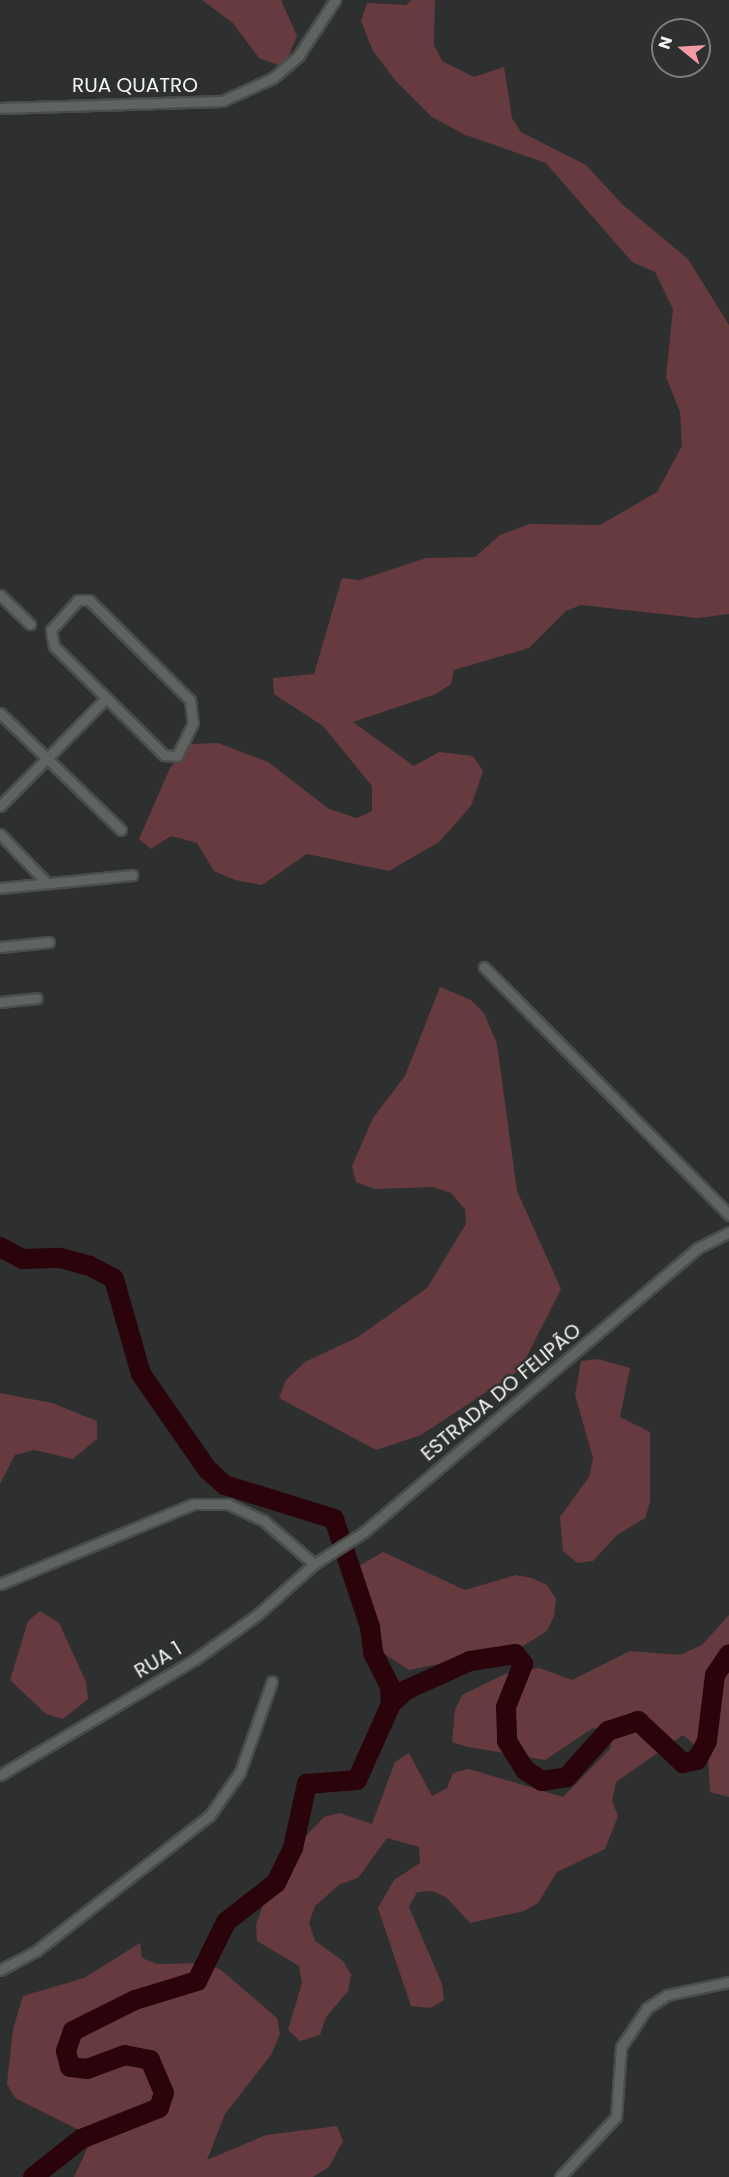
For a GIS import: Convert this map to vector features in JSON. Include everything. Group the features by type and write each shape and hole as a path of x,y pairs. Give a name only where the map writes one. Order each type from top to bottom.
{"street":[{"name":"RUA QUATRO","path":"0,108 222,101 273,78 299,54 335,0"},
{"path":"0,595 30,624"},
{"path":"83,598 190,700 193,723 177,756 164,755 106,698 50,636 54,625 83,598"},
{"path":"0,806 106,698"},
{"path":"0,713 46,760 121,830"},
{"path":"0,834 47,883"},
{"path":"0,888 132,875"},
{"path":"0,947 49,942"},
{"path":"484,966 729,1215"},
{"path":"0,1002 37,998"},
{"name":"ESTRADA DO FELIPÃO","path":"323,1557 364,1532 698,1248 729,1232"},
{"path":"0,1584 193,1504 228,1504 263,1521 314,1564"},
{"name":"RUA 1","path":"0,1775 194,1660 257,1615 323,1557"},
{"path":"0,1970 36,1951 210,1815 240,1772 272,1681"},
{"path":"560,2177 616,2118 621,2047 646,2008 667,1995 729,1982"}],"shaded area":[{"path":"202,0 281,0 297,36 284,67 259,58 233,23"},
{"path":"412,0 435,0 434,45 442,61 474,77 504,67 512,118 521,132 586,165 622,204 688,259 729,325 729,614 698,618 581,605 566,611 529,648 454,670 451,684 436,694 353,722 414,766 439,752 473,756 483,771 471,806 439,842 389,871 307,854 262,885 235,880 214,871 197,843 171,836 151,849 139,839 170,768 191,744 218,743 268,762 329,809 357,818 372,811 372,786 323,726 274,694 273,678 314,674 342,578 359,580 426,558 475,557 500,535 530,524 600,525 657,492 682,446 680,412 666,377 673,309 655,272 632,262 546,163 463,134 432,117 396,81 373,51 361,21 367,3 406,5"},
{"path":"440,987 471,1000 484,1013 497,1044 517,1191 561,1289 520,1370 421,1435 376,1450 279,1398 286,1380 305,1362 358,1337 427,1288 466,1224 465,1209 451,1193 433,1187 375,1189 356,1182 352,1166 373,1118 405,1076"},
{"path":"598,1359 630,1368 620,1417 650,1432 650,1502 645,1518 617,1535 593,1561 577,1563 563,1551 560,1517 589,1477 593,1458 575,1395 581,1361"},
{"path":"0,1393 52,1403 97,1421 97,1439 73,1459 34,1450 15,1455 0,1484"},
{"path":"383,1552 465,1590 516,1575 532,1578 547,1585 556,1599 554,1616 547,1631 520,1648 409,1670 380,1651 370,1637 366,1585 349,1572"},
{"path":"40,1611 59,1623 86,1682 88,1699 63,1719 46,1714 10,1680 28,1621"},
{"path":"729,1615 729,1797 710,1792 708,1757 683,1735 616,1782 612,1801 618,1816 605,1849 557,1872 538,1903 524,1911 470,1923 447,1898 433,1891 417,1892 409,1907 442,1984 444,2000 430,2008 411,2006 378,1908 394,1880 420,1863 419,1847 387,1838 358,1878 340,1884 315,1906 309,1923 315,1941 343,1961 351,1975 348,1991 326,2017 320,2035 300,2041 288,2030 302,1983 299,1966 257,1941 256,1925 276,1868 324,1817 340,1813 372,1824 395,1762 409,1753 432,1796 447,1788 453,1773 469,1769 563,1797 611,1748 609,1732 593,1728 545,1760 468,1747 452,1742 455,1710 462,1695 507,1673 539,1668 572,1680 630,1651 680,1655 702,1645"},
{"path":"140,1943 142,1958 157,1964 206,1963 221,1970 277,2018 280,2034 271,2055 225,2114 207,2160 266,2135 337,2126 343,2141 329,2167 313,2177 74,2177 88,2147 83,2132 15,2098 7,2084 13,2029 23,1996 84,1978"}],"waterway":[{"path":"0,1247 23,1259 60,1258 90,1266 114,1279 141,1374 207,1469 225,1485 334,1519 370,1627 373,1653 390,1686 391,1704"},
{"path":"33,2177 81,2139 159,2108 164,2093 150,2060 125,2055 87,2069 70,2067 66,2051 73,2031 135,2000 197,1981 226,1922 276,1883 293,1848 307,1784 357,1780 391,1704 406,1690 470,1661 515,1654 523,1664 506,1707 507,1741 525,1770 542,1781 567,1777 608,1731 638,1721 683,1763 697,1760 707,1741 715,1675 729,1654"}]}
